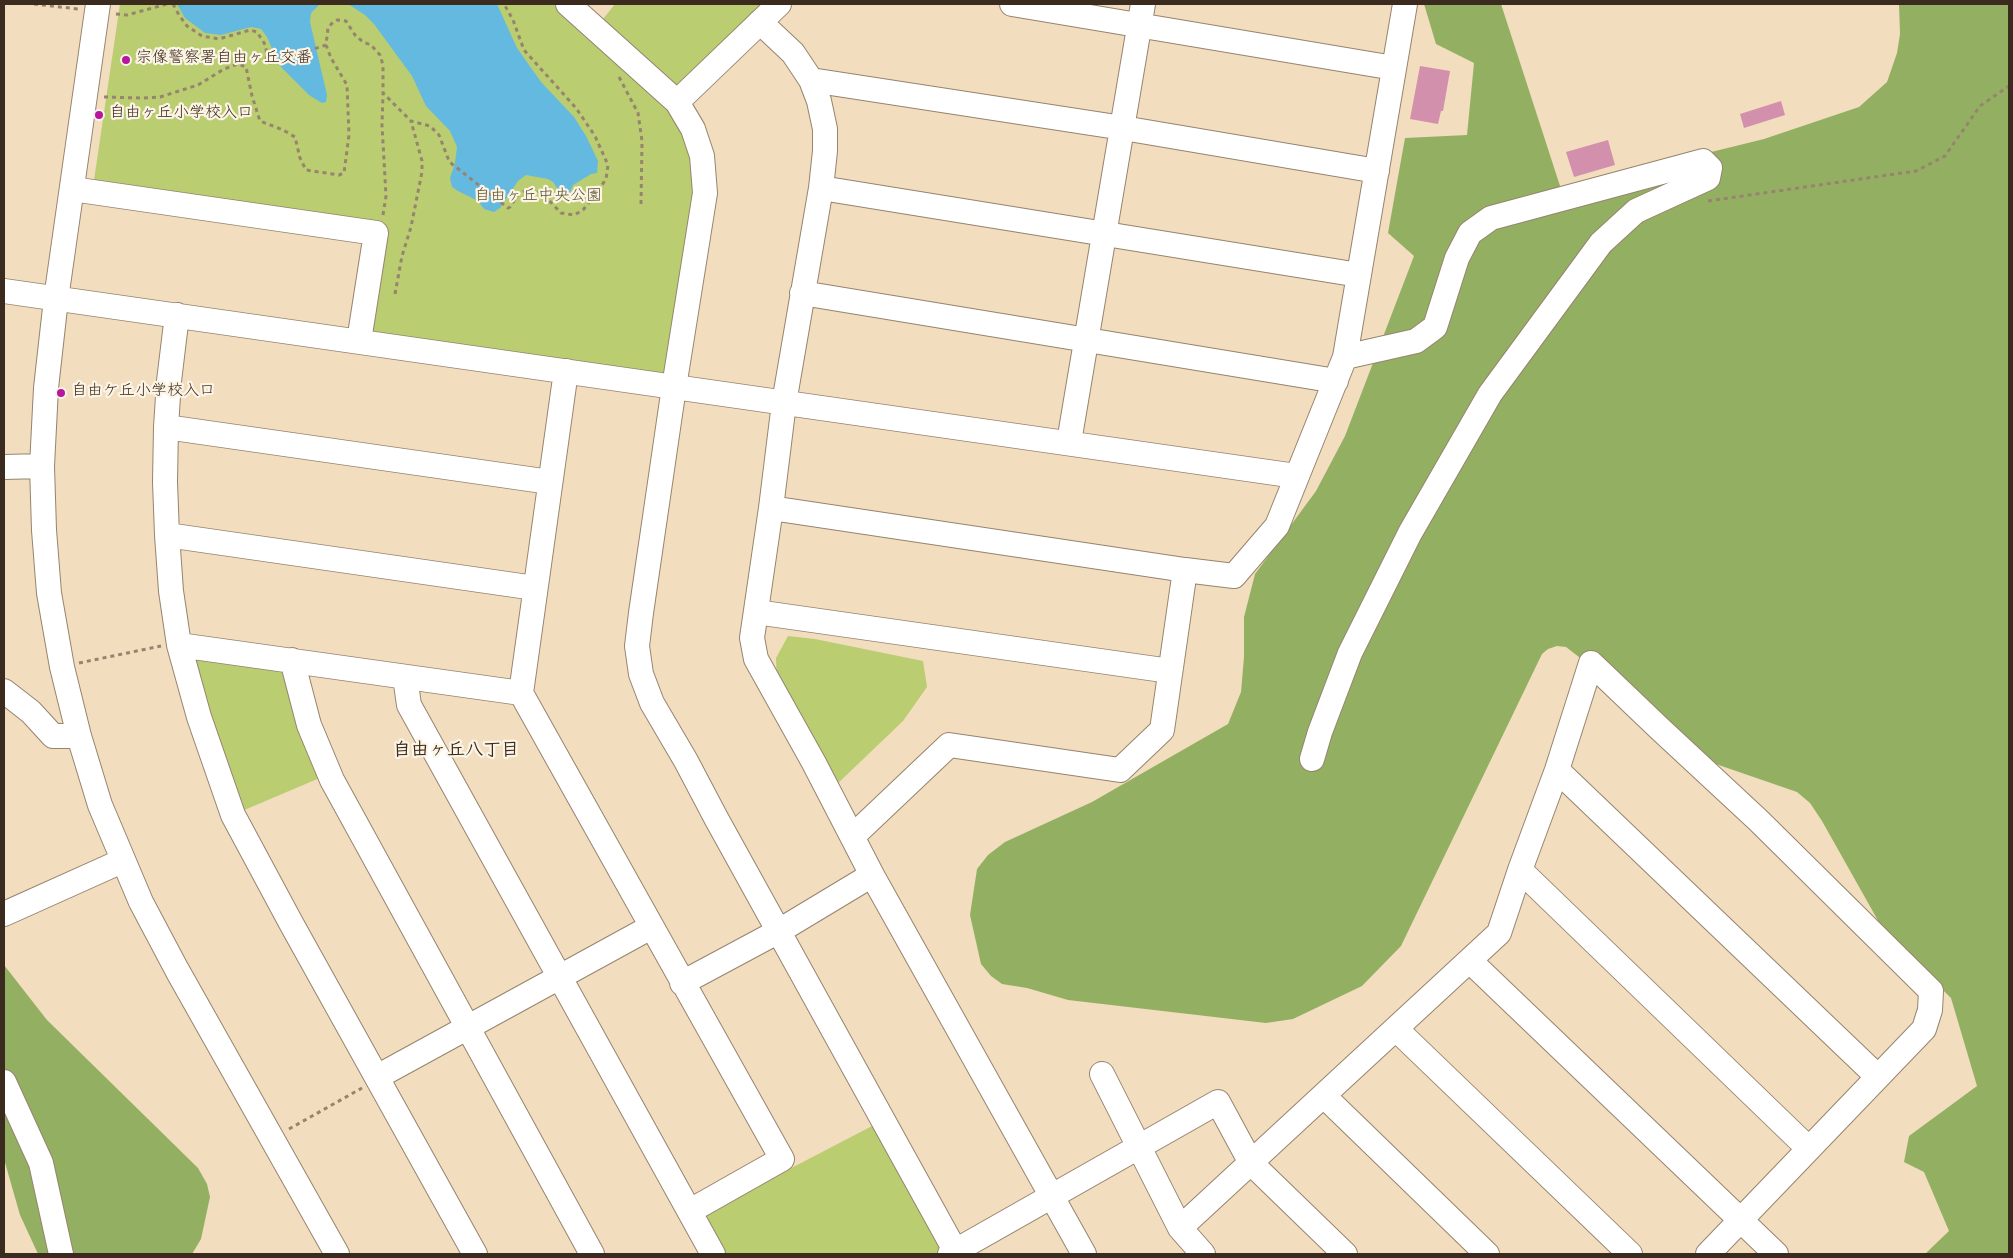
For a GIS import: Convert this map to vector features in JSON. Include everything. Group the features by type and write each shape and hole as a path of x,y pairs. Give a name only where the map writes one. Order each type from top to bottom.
{"street":[{"path":"568,4 677,102 693,129 702,156 705,193 641,613 637,646 640,674 652,703 686,761 954,1253 1218,1102 1251,1163 1345,1254"},
{"path":"677,102 779,4"},
{"path":"1012,4 1141,15 1394,68"},
{"path":"771,508 1234,576 1277,526 1345,357 1405,4"},
{"path":"98,8 56,299 46,388 42,466 44,530 50,593 62,667 79,736 100,805 122,861 141,902 177,970 337,1254"},
{"path":"1069,442 1141,15"},
{"path":"760,22 793,53 811,80 819,101 825,128 825,151 784,403 752,638 756,659 872,874 1084,1254"},
{"path":"811,80 1123,128 1377,171"},
{"path":"1312,759 1320,732 1350,653 1410,533 1490,394 1601,243 1636,211 1708,178 1710,168 1703,161 1492,218 1470,233 1457,258 1435,328 1416,341 1345,357"},
{"path":"820,188 1359,276"},
{"path":"72,189 376,233 360,341"},
{"path":"4,291 1296,476"},
{"path":"802,293 1336,381"},
{"path":"177,315 168,381 164,482 171,591 179,645 199,717 233,815 475,1254"},
{"path":"566,371 521,693 782,1160 690,1211"},
{"path":"166,427 550,482"},
{"path":"4,467 42,466"},
{"path":"167,535 535,588"},
{"path":"853,836 949,745 1120,770 1162,730 1185,570"},
{"path":"756,612 1170,671"},
{"path":"179,645 521,693"},
{"path":"292,660 309,725 332,780 592,1254"},
{"path":"1180,1228 1499,933 1557,770 1591,662 1658,728 1758,820 1931,991 1930,1010 1924,1029 1708,1254"},
{"path":"405,677 409,705 713,1254"},
{"path":"4,691 31,712 53,736 79,736"},
{"path":"1557,770 1878,1077"},
{"path":"4,914 122,861"},
{"path":"1520,870 1809,1149"},
{"path":"682,983 779,931 872,874"},
{"path":"378,1078 559,976 651,928"},
{"path":"1470,961 1776,1254"},
{"path":"1396,1029 1630,1254"},
{"path":"1102,1074 1180,1228 1203,1254"},
{"path":"4,1082 41,1163 61,1254"},
{"path":"1324,1096 1487,1254"}],"path":[{"path":"34,4 98,8 127,15 167,4"},
{"path":"173,4 187,26 202,36 219,40 250,30 257,32 266,46 267,62 276,62 326,45"},
{"path":"411,121 430,126 439,135 449,161 508,208 519,193 532,188 542,193 560,213 574,214 584,210 606,179 608,165 595,136 576,108 524,50 513,20 504,4"},
{"path":"86,93 108,98 160,97 198,85 224,69 238,64 246,67 260,121 295,137 300,158 306,170 339,175 344,173 349,135 348,85 331,58 326,45 328,28 332,22 337,20 346,21 355,34 363,42 371,45 380,55 383,65 382,125 386,196 381,224 376,233"},
{"path":"616,72 638,113 642,142 641,204"},
{"path":"1704,201 1916,171 1946,156 1980,106 2009,86"},
{"path":"384,93 411,121 422,161 422,172 411,227 402,256 395,294"},
{"path":"62,667 171,644 179,645"},
{"path":"272,1138 378,1078"}],"green space":[{"name":"自由ヶ丘中央公園","path":"120,4 553,4 675,111 697,172 667,376 370,333 385,230 93,187"},
{"path":"615,4 766,4 684,84 675,84 603,19"},
{"path":"1424,4 1501,4 1561,189 1764,139 1859,107 1887,82 1897,53 1900,34 1899,4 2009,4 2009,1254 1925,1254 1949,1231 1924,1172 1904,1162 1909,1136 1977,1086 1951,998 1885,933 1810,803 1797,792 1681,752 1566,647 1557,646 1548,649 1542,654 1401,946 1362,986 1293,1019 1266,1023 1068,1000 1027,988 1002,984 991,976 981,964 970,915 977,869 988,855 1005,842 1092,802 1228,724 1241,692 1244,657 1244,617 1255,574 1316,491 1345,436 1414,256 1388,233 1405,138 1467,135 1474,63 1436,44"},
{"path":"788,636 815,639 923,661 927,687 903,721 834,787 777,687 776,658"},
{"path":"193,654 282,667 322,777 242,811 225,773"},
{"path":"4,965 47,1020 198,1168 207,1184 210,1197 201,1239 192,1254 38,1254 20,1215 4,1159"},
{"path":"874,1125 945,1250 938,1254 724,1254 705,1213"}],"water":[{"path":"177,4 320,4 311,13 310,22 327,95 326,102 322,103 309,95 279,65 267,37 261,29 251,27 221,35 205,33 185,18"},
{"path":"348,4 497,4 517,48 541,82 574,117 586,136 598,161 597,173 591,174 573,185 569,195 560,192 553,182 548,179 526,175 518,181 500,208 494,212 484,209 478,201 452,187 450,178 455,163 457,147 450,131 426,106 412,76 374,24 365,15"}],"building":[{"path":"1420,66 1450,71 1443,111 1441,111 1438,124 1410,119"},
{"path":"1781,101 1785,115 1744,128 1740,114"},
{"path":"1608,140 1615,165 1574,177 1566,152"}],"place":[{"name":"宗像警察署自由ヶ丘交番","path":"126,60"},
{"name":"自由ヶ丘小学校入口","path":"99,115"},
{"name":"自由ケ丘小学校入口","path":"61,393"}],"district":[{"name":"自由ヶ丘八丁目","path":"456,752"}]}
